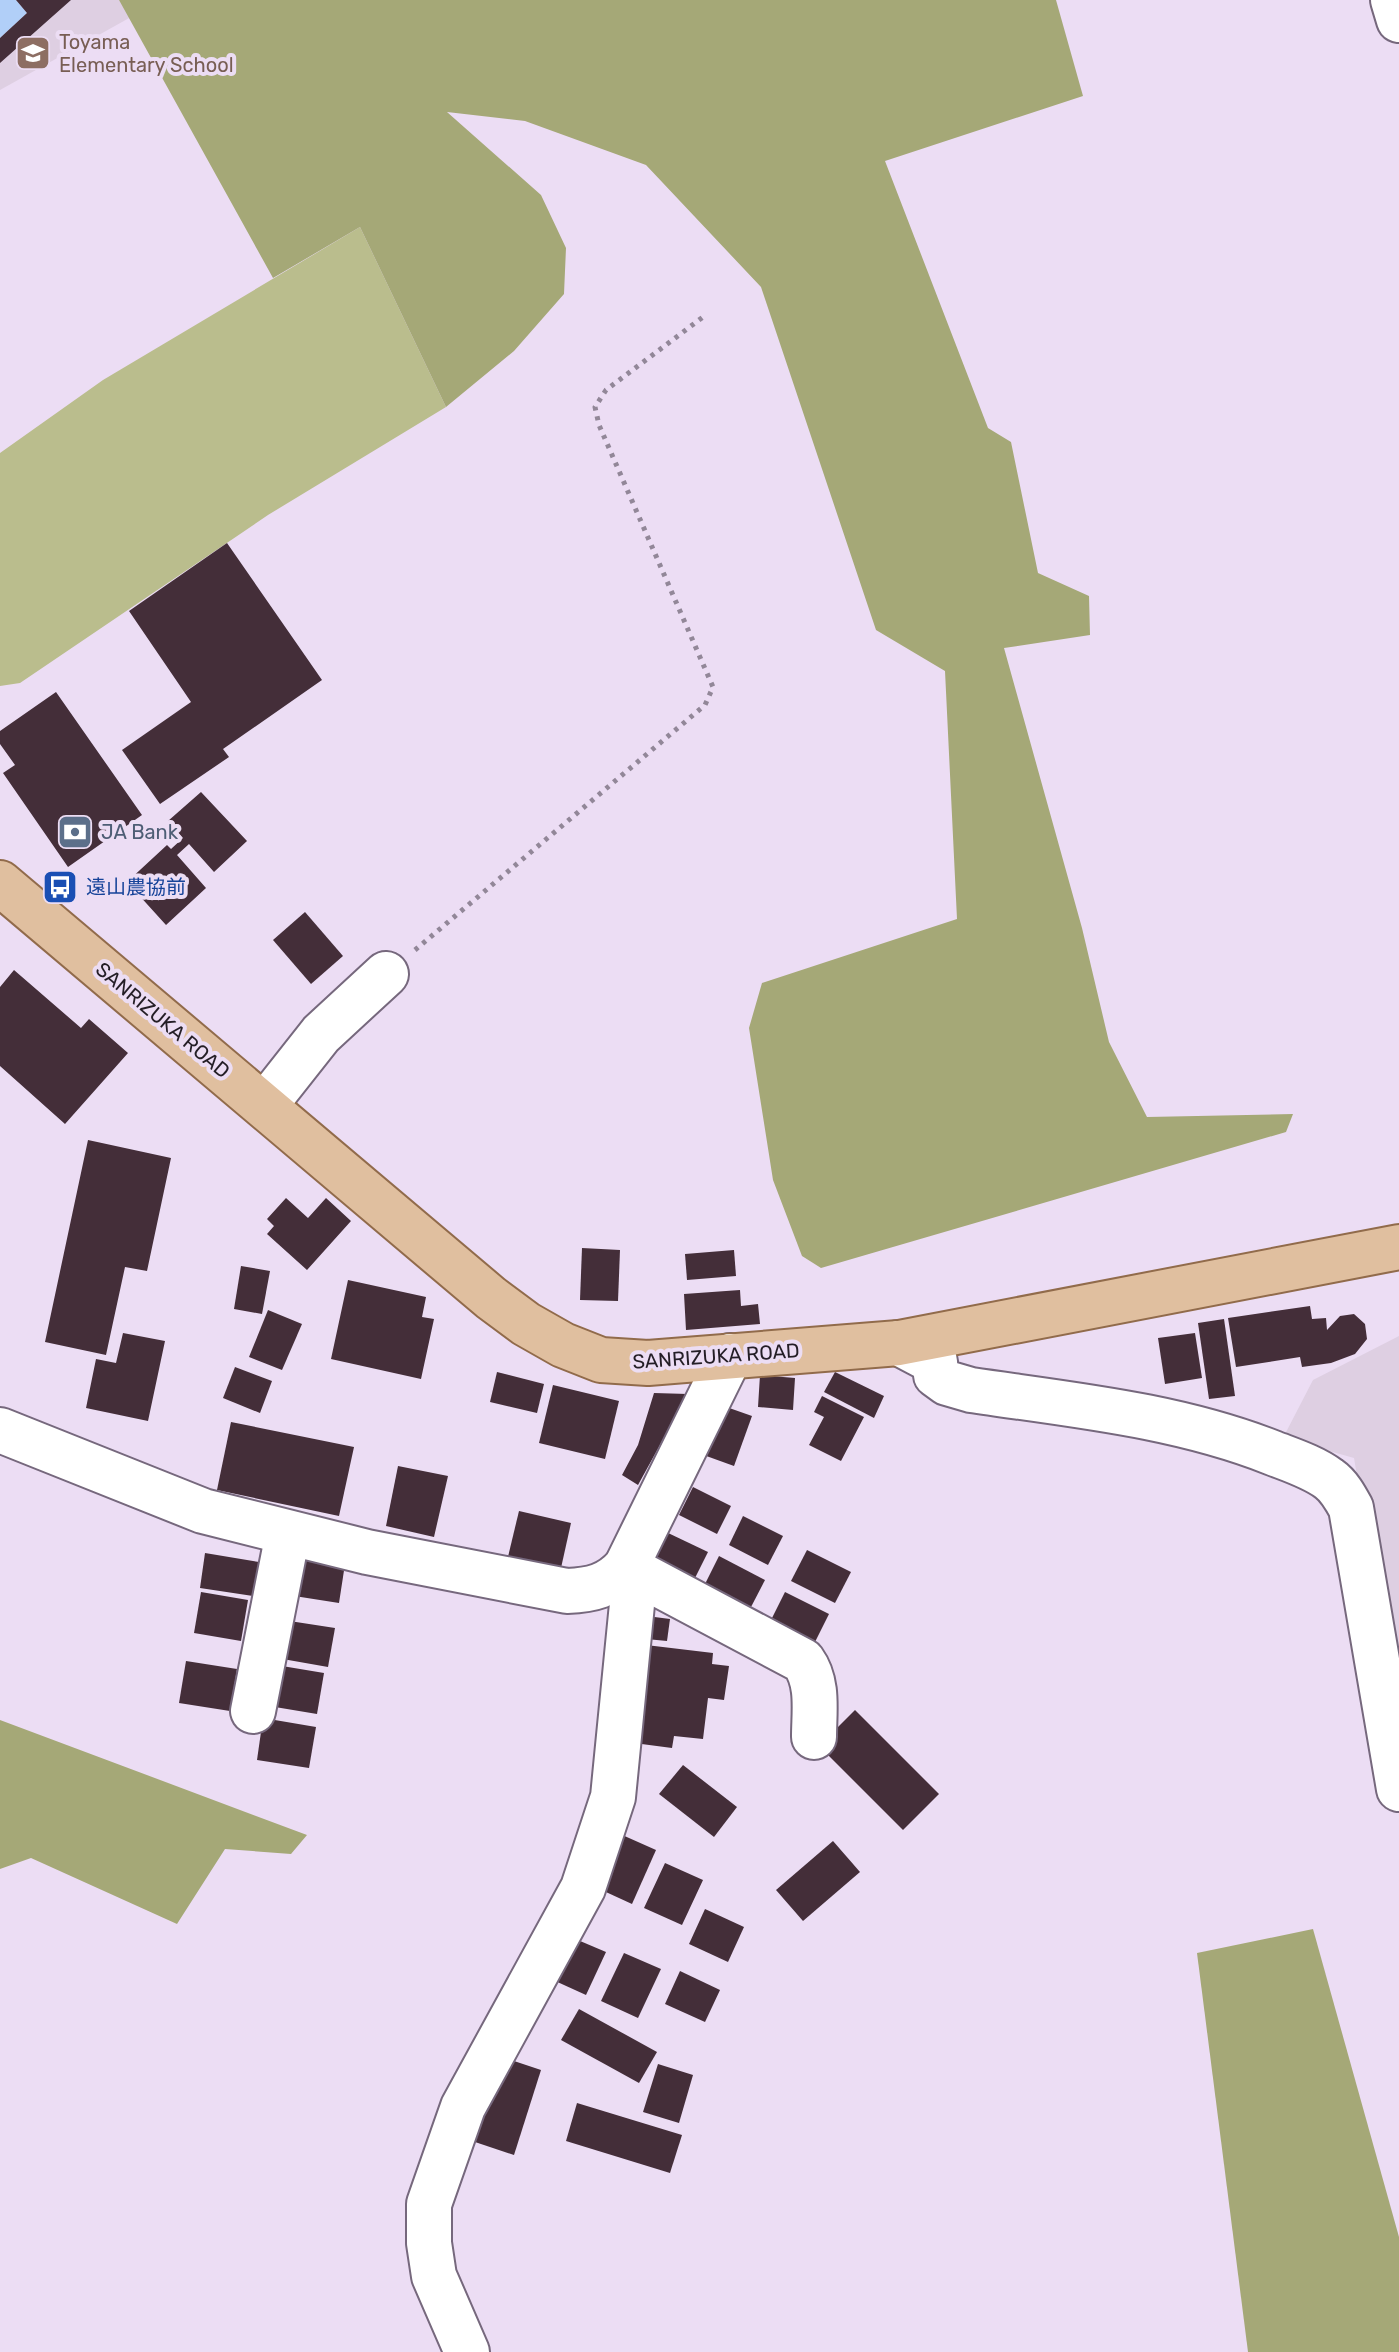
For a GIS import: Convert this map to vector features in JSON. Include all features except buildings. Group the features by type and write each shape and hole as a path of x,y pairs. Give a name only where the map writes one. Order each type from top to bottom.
{"main road":[{"name":"SANRIZUKA ROAD","path":"0,883 491,1298 526,1324 563,1345 601,1360 648,1363 899,1343 1399,1247"}],"street":[{"path":"1393,0 1399,20"},
{"path":"265,1105 321,1034 386,974"},
{"path":"899,1343 935,1362 936,1375 947,1383 971,1390 1157,1419 1204,1430 1260,1448 1328,1479 1342,1492 1351,1508 1399,1789"},
{"path":"0,1430 203,1511 367,1552 567,1591 600,1587 616,1578 626,1567 730,1356"},
{"path":"253,1711 288,1533"},
{"path":"626,1567 803,1661 814,1685 814,1737"},
{"path":"467,2352 434,2276 429,2243 429,2204 463,2107 583,1888 613,1797 633,1594 626,1567"}],"path":[{"path":"386,974 705,705 713,687 599,425 595,407 606,390 703,317"}],"shaded area":[{"name":"Toyama Elementary School","path":"0,0 119,0 131,17 0,90"},
{"path":"1399,1336 1399,1729 1354,1458 1283,1438 1313,1380"}],"green space":[{"path":"119,0 1056,0 1083,96 885,161 988,428 1011,442 1038,573 1089,596 1090,635 1004,648 1082,928 1109,1042 1147,1117 1293,1114 1286,1132 821,1268 802,1256 773,1180 749,1028 762,983 957,919 945,671 876,630 761,287 646,165 525,121 447,112 541,195 566,248 564,294 514,351 446,407 360,227 273,278"},
{"path":"360,227 446,407 268,515 20,683 0,686 0,453 103,380"},
{"path":"0,1720 307,1835 291,1854 225,1849 177,1924 31,1858 0,1869"},
{"path":"1313,1929 1399,2237 1399,2352 1248,2352 1197,1953"}],"water":[{"path":"0,0 16,0 27,13 0,38"}],"place":[{"name":"Toyama Elementary School","path":"33,53"},
{"name":"JA Bank","path":"75,832"},
{"name":"遠山農協前","path":"60,887"}]}
